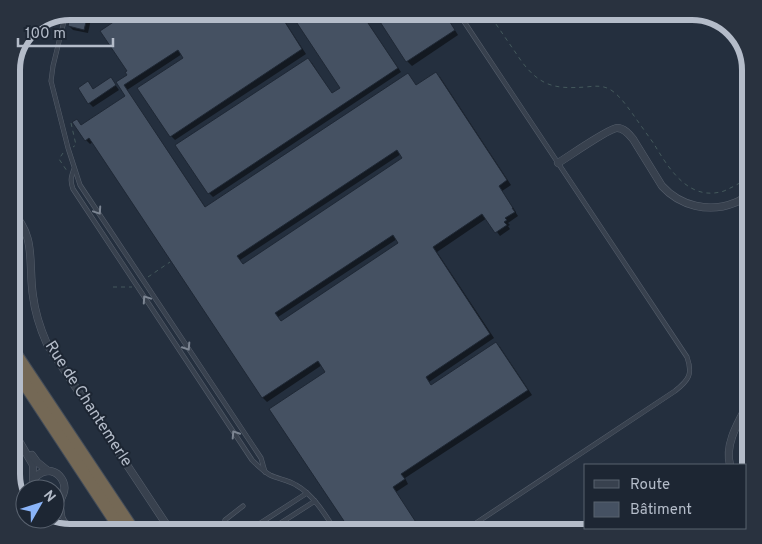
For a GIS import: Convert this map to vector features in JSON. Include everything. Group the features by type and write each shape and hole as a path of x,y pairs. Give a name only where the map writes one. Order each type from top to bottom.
{"highway":[{"path":"20,361 128,524"},
{"path":"20,377 117,524"}],"street":[{"path":"558,163 612,129 617,128 628,133 633,138 662,186 681,201 697,206 714,207 734,204 742,199"},
{"name":"Rue de Chantemerle","path":"20,221 27,234 31,260 32,293 36,314 48,344 166,524"},
{"path":"730,464 728,459 730,444 742,418"},
{"path":"20,440 37,462 48,471 60,476 62,479"},
{"path":"20,440 34,464 33,479"},
{"path":"34,479 39,474 48,471"}],"lane":[{"path":"64,20 51,81 68,148 80,185 261,458 266,472"},
{"path":"463,20 687,357 690,365 689,378 675,391 474,524"},
{"path":"74,169 70,182 74,189 252,460 271,476 281,478 298,486 307,493 331,524"},
{"path":"259,524 307,493"},
{"path":"279,524 315,501"},
{"path":"224,524 225,520 243,506"}],"path":[{"path":"493,20 528,70 541,81 564,88 605,87 618,95 643,128 674,175 688,187 705,192 715,192 730,188 742,181"}],"building":[{"path":"69,20 86,20 84,30 68,26"},
{"path":"116,20 284,20 302,49 170,137 137,88 183,58 178,50 124,85 205,207 408,73 416,85 436,72 507,180 499,186 515,212 505,218 507,220 504,222 507,225 495,233 482,214 433,247 490,334 426,377 431,385 496,342 528,390 401,474 405,479 393,487 417,524 346,524 269,409 325,372 318,361 262,398 89,138 85,141 72,122 77,119 81,125 125,96 116,82 127,75 125,72 127,71 100,31","holes":["397,150 402,158 243,264 237,256","393,235 398,243 281,321 275,313"]},
{"path":"295,20 366,20 398,68 208,194 175,145 308,58 332,93 340,88"},
{"path":"379,20 449,20 455,30 406,62"},
{"path":"111,77 116,85 88,104 78,88 88,81 93,89"}]}
